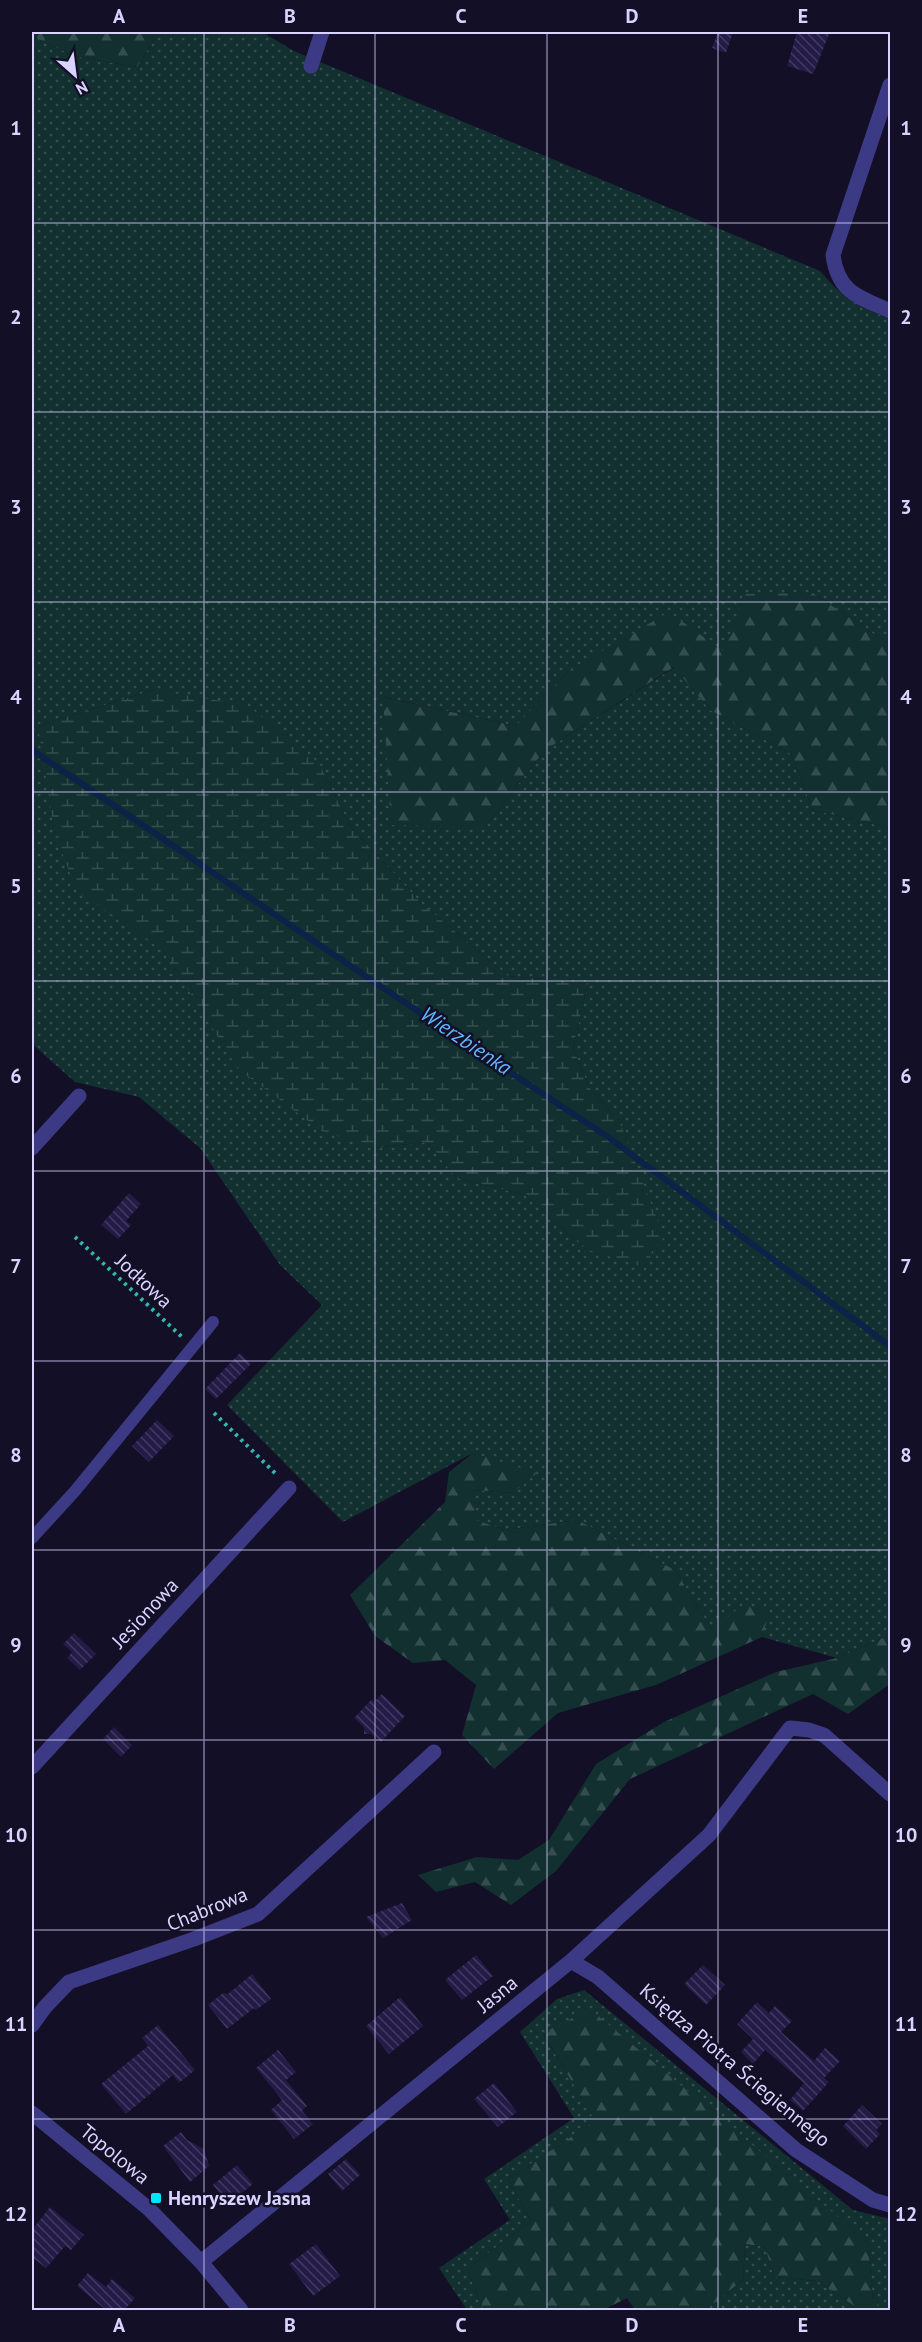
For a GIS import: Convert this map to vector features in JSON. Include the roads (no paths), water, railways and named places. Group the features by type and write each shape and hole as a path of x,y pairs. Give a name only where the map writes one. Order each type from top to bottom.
{"street":[{"path":"311,66 322,32"},
{"path":"891,85 833,255 835,270 841,282 852,294 891,311"},
{"path":"32,1148 79,1096"},
{"name":"Jesionowa","path":"32,1767 290,1488"},
{"name":"Jasna","path":"201,2262 571,1961 709,1835 790,1728 809,1730 824,1735 891,1794"},
{"name":"Chabrowa","path":"32,2025 45,2007 69,1982 194,1939 258,1914 434,1752"},
{"name":"Księdza Piotra Ściegiennego","path":"571,1961 598,1977 796,2150 873,2200 891,2205"},
{"name":"Topolowa","path":"32,2113 149,2209 201,2262 241,2310"}],"lane":[{"path":"32,1538 75,1491 191,1346 213,1322"}],"waterway":[{"name":"Wierzbienka","path":"32,750 608,1137 890,1346"}],"place":[{"name":"Henryszew Jasna","path":"156,2198"}]}
